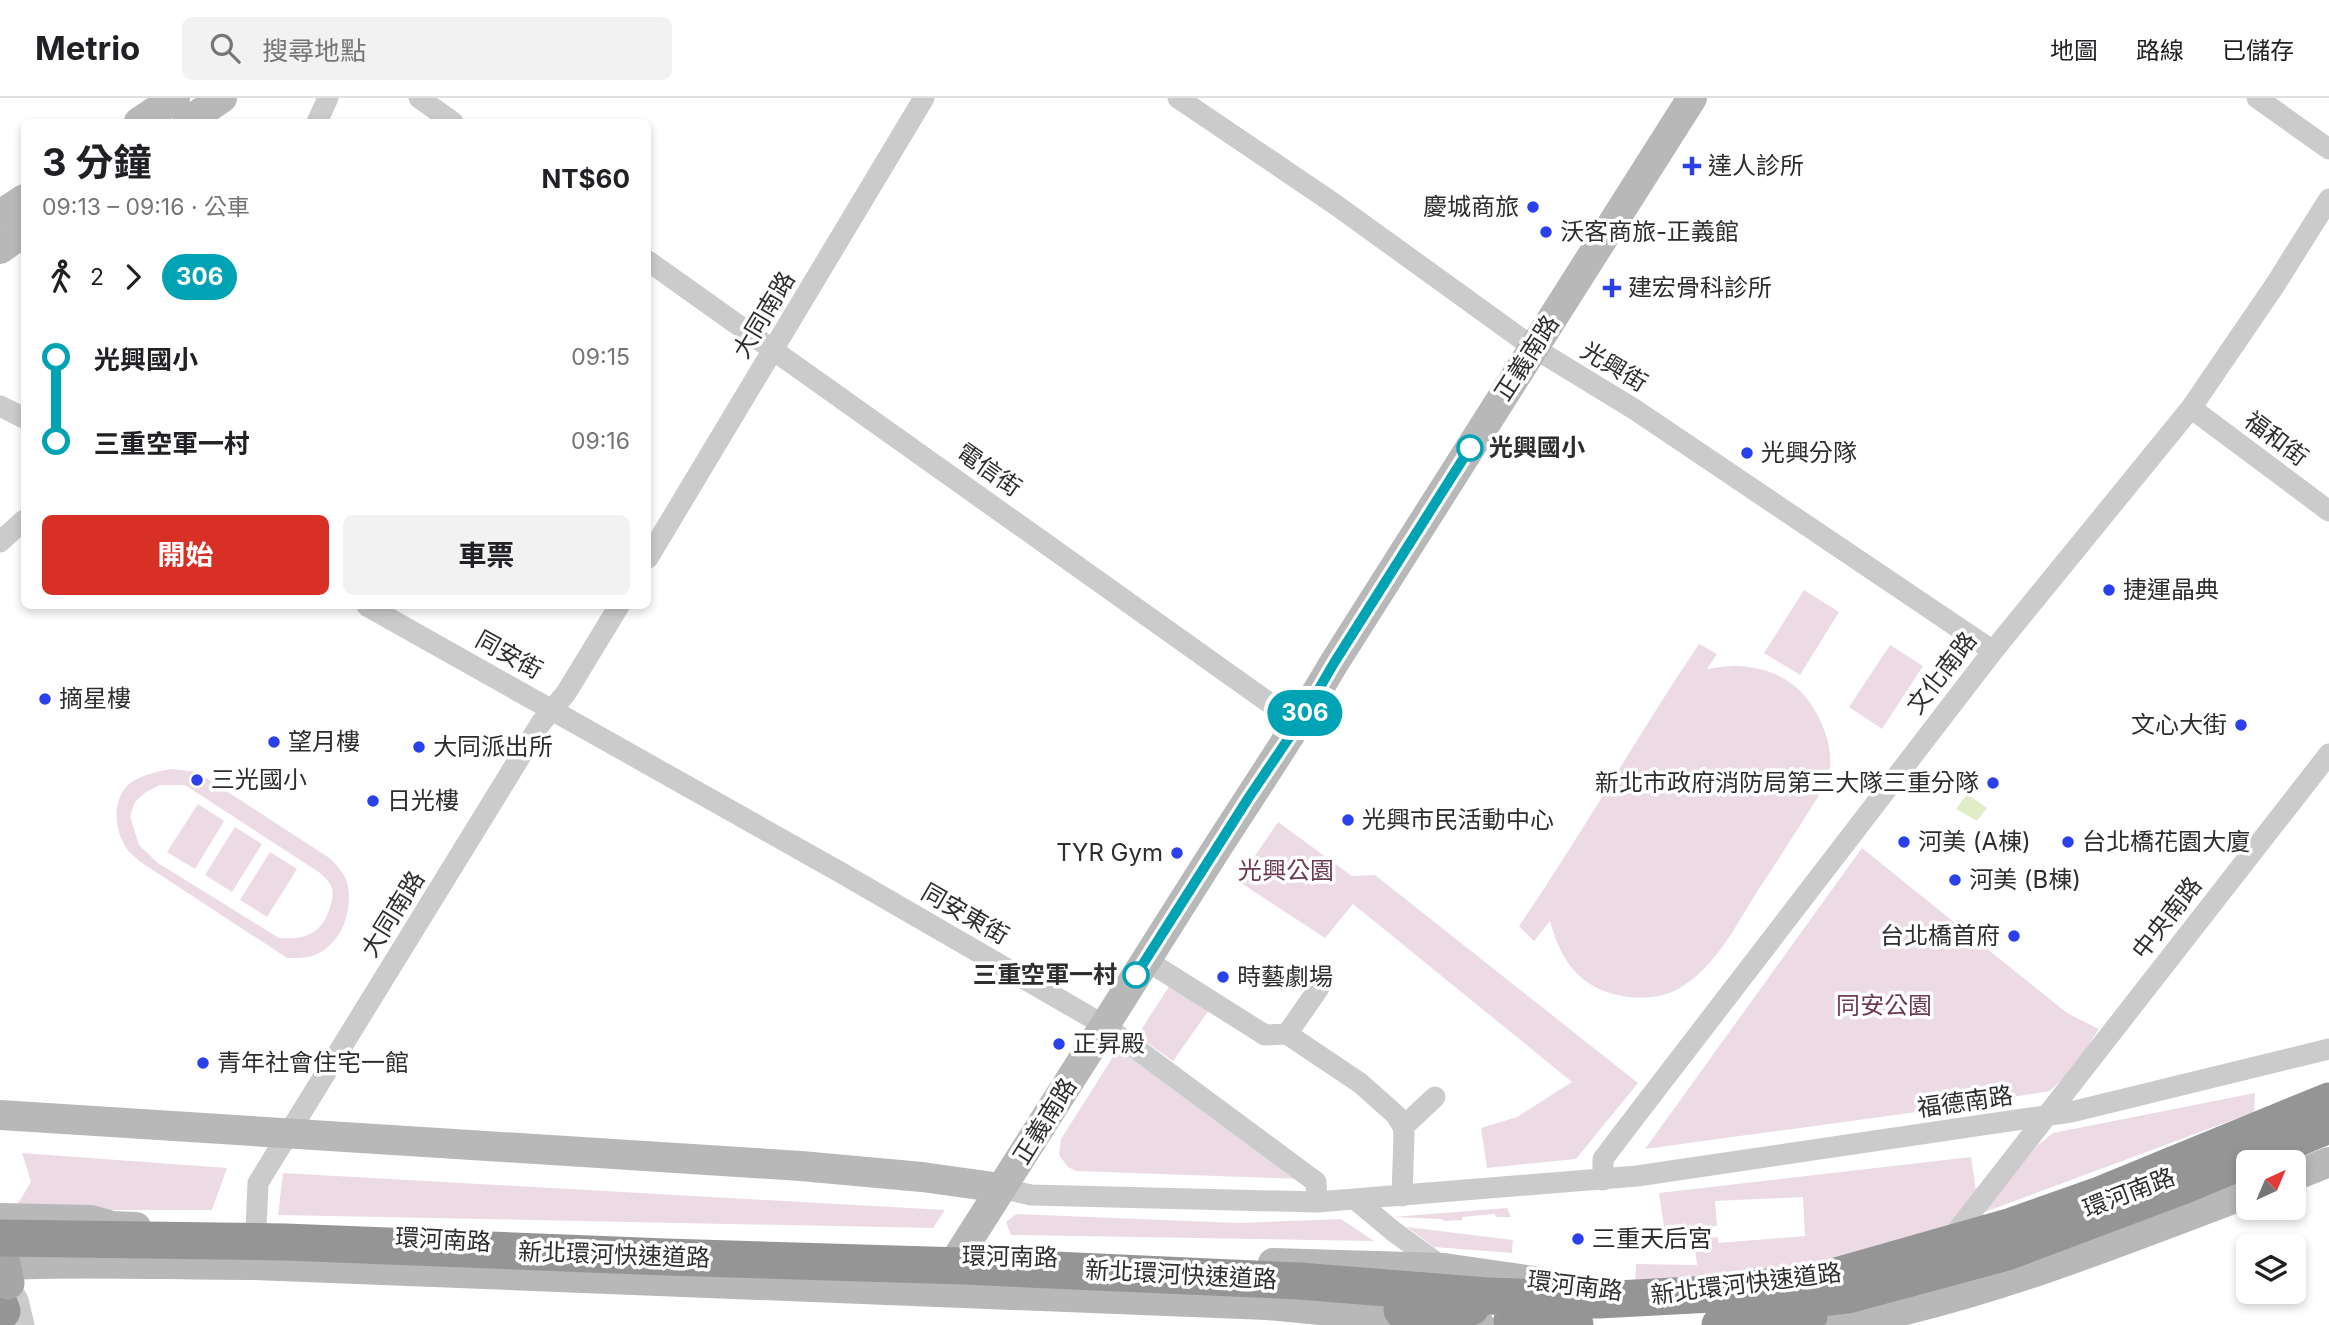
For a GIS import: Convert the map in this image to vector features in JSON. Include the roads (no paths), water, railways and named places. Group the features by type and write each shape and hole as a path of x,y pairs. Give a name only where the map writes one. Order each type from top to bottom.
{"highway":[{"name":"新北環河快速道路","path":"0,1238 285,1242 667,1258 950,1265 1299,1281 1488,1296 1598,1300 1712,1294 1822,1280 2011,1226 2097,1196 2329,1101"},
{"path":"1402,1310 1493,1307 1568,1313 1660,1314 1750,1307 1848,1294 2007,1252 2185,1185 2329,1125"},
{"path":"2306,1152 2329,1143"},
{"name":"新北環河快速道路","path":"1720,1325 1830,1314 1973,1280 2036,1261 2109,1234 2236,1181"},
{"path":"0,1245 93,1238 113,1226"},
{"name":"新北環河快速道路","path":"6,1292 285,1265 667,1282 962,1289 1299,1303 1575,1325"}],"main road":[{"path":"0,1245 6,1292"}],"street":[{"path":"143,115 174,98"},
{"path":"191,119 222,98"},
{"path":"318,119 328,98"},
{"path":"419,98 449,119"},
{"name":"大同南路","path":"651,553 924,98"},
{"name":"光興街","path":"1178,98 1336,205 1534,348 1634,409 1993,651"},
{"name":"正義南路","path":"935,1292 1249,797 1299,723 1334,663 1692,98"},
{"path":"2257,98 2329,149"},
{"name":"文化南路","path":"1603,1180 1603,1159 1993,651 2191,408 2275,285 2329,199"},
{"path":"0,215 21,201"},
{"path":"0,249 21,234"},
{"name":"電信街","path":"651,263 1299,723"},
{"path":"0,406 21,416"},
{"name":"福和街","path":"2191,408 2329,511"},
{"path":"0,542 21,523"},
{"name":"同安街","path":"373,609 552,709"},
{"name":"大同南路","path":"254,1265 258,1182 535,733 566,693 617,609"},
{"name":"同安東街","path":"552,709 1104,1025 1316,1182 1317,1202"},
{"name":"中央南路","path":"1941,1252 2329,754"},
{"path":"1146,960 1265,1035 1287,1034 1360,1083 1396,1115 1403,1127 1402,1196"},
{"path":"1287,1034 1319,988"},
{"name":"福德南路","path":"1001,1188 1031,1195 1317,1202 1603,1180 2048,1116 2329,1049"},
{"path":"1403,1127 1435,1097"},
{"path":"0,1115 801,1166 922,1177 1001,1188"},
{"name":"環河南路","path":"0,1218 92,1220 113,1226 256,1229 613,1250 959,1255 1444,1268 1620,1294 1855,1272 2029,1232 2329,1118"},
{"path":"2306,1171 2329,1163"},
{"name":"環河南路","path":"1815,1325 1881,1316 1962,1295 2040,1271 2236,1198"},
{"path":"1356,1200 1444,1268"},
{"path":"6,1292 52,1262 149,1266 254,1265 1267,1305 1480,1325"}],"place":[{"name":"達人診所","path":"1692,166"},
{"name":"慶城商旅","path":"1533,207"},
{"name":"沃客商旅-正義館","path":"1546,232"},
{"name":"建宏骨科診所","path":"1612,288"},
{"name":"光興國小","path":"1470,448"},
{"name":"光興分隊","path":"1747,453"},
{"name":"捷運晶典","path":"2109,590"},
{"name":"摘星樓","path":"45,699"},
{"name":"文心大街","path":"2241,725"},
{"name":"望月樓","path":"274,742"},
{"name":"大同派出所","path":"419,747"},
{"name":"三光國小","path":"197,780"},
{"name":"新北市政府消防局第三大隊三重分隊","path":"1993,783"},
{"name":"日光樓","path":"373,801"},
{"name":"光興市民活動中心","path":"1348,820"},
{"name":"河美 (A棟)","path":"1904,842"},
{"name":"台北橋花園大廈","path":"2068,842"},
{"name":"TYR Gym","path":"1177,853"},
{"name":"河美 (B棟)","path":"1955,880"},
{"name":"台北橋首府","path":"2014,936"},
{"name":"三重空軍一村","path":"1136,975"},
{"name":"時藝劇場","path":"1223,977"},
{"name":"正昇殿","path":"1059,1044"},
{"name":"青年社會住宅一館","path":"203,1063"},
{"name":"三重天后宮","path":"1578,1239"}],"park label":[{"name":"光興公園","path":"1286,871"},
{"name":"同安公園","path":"1884,1006"}]}
